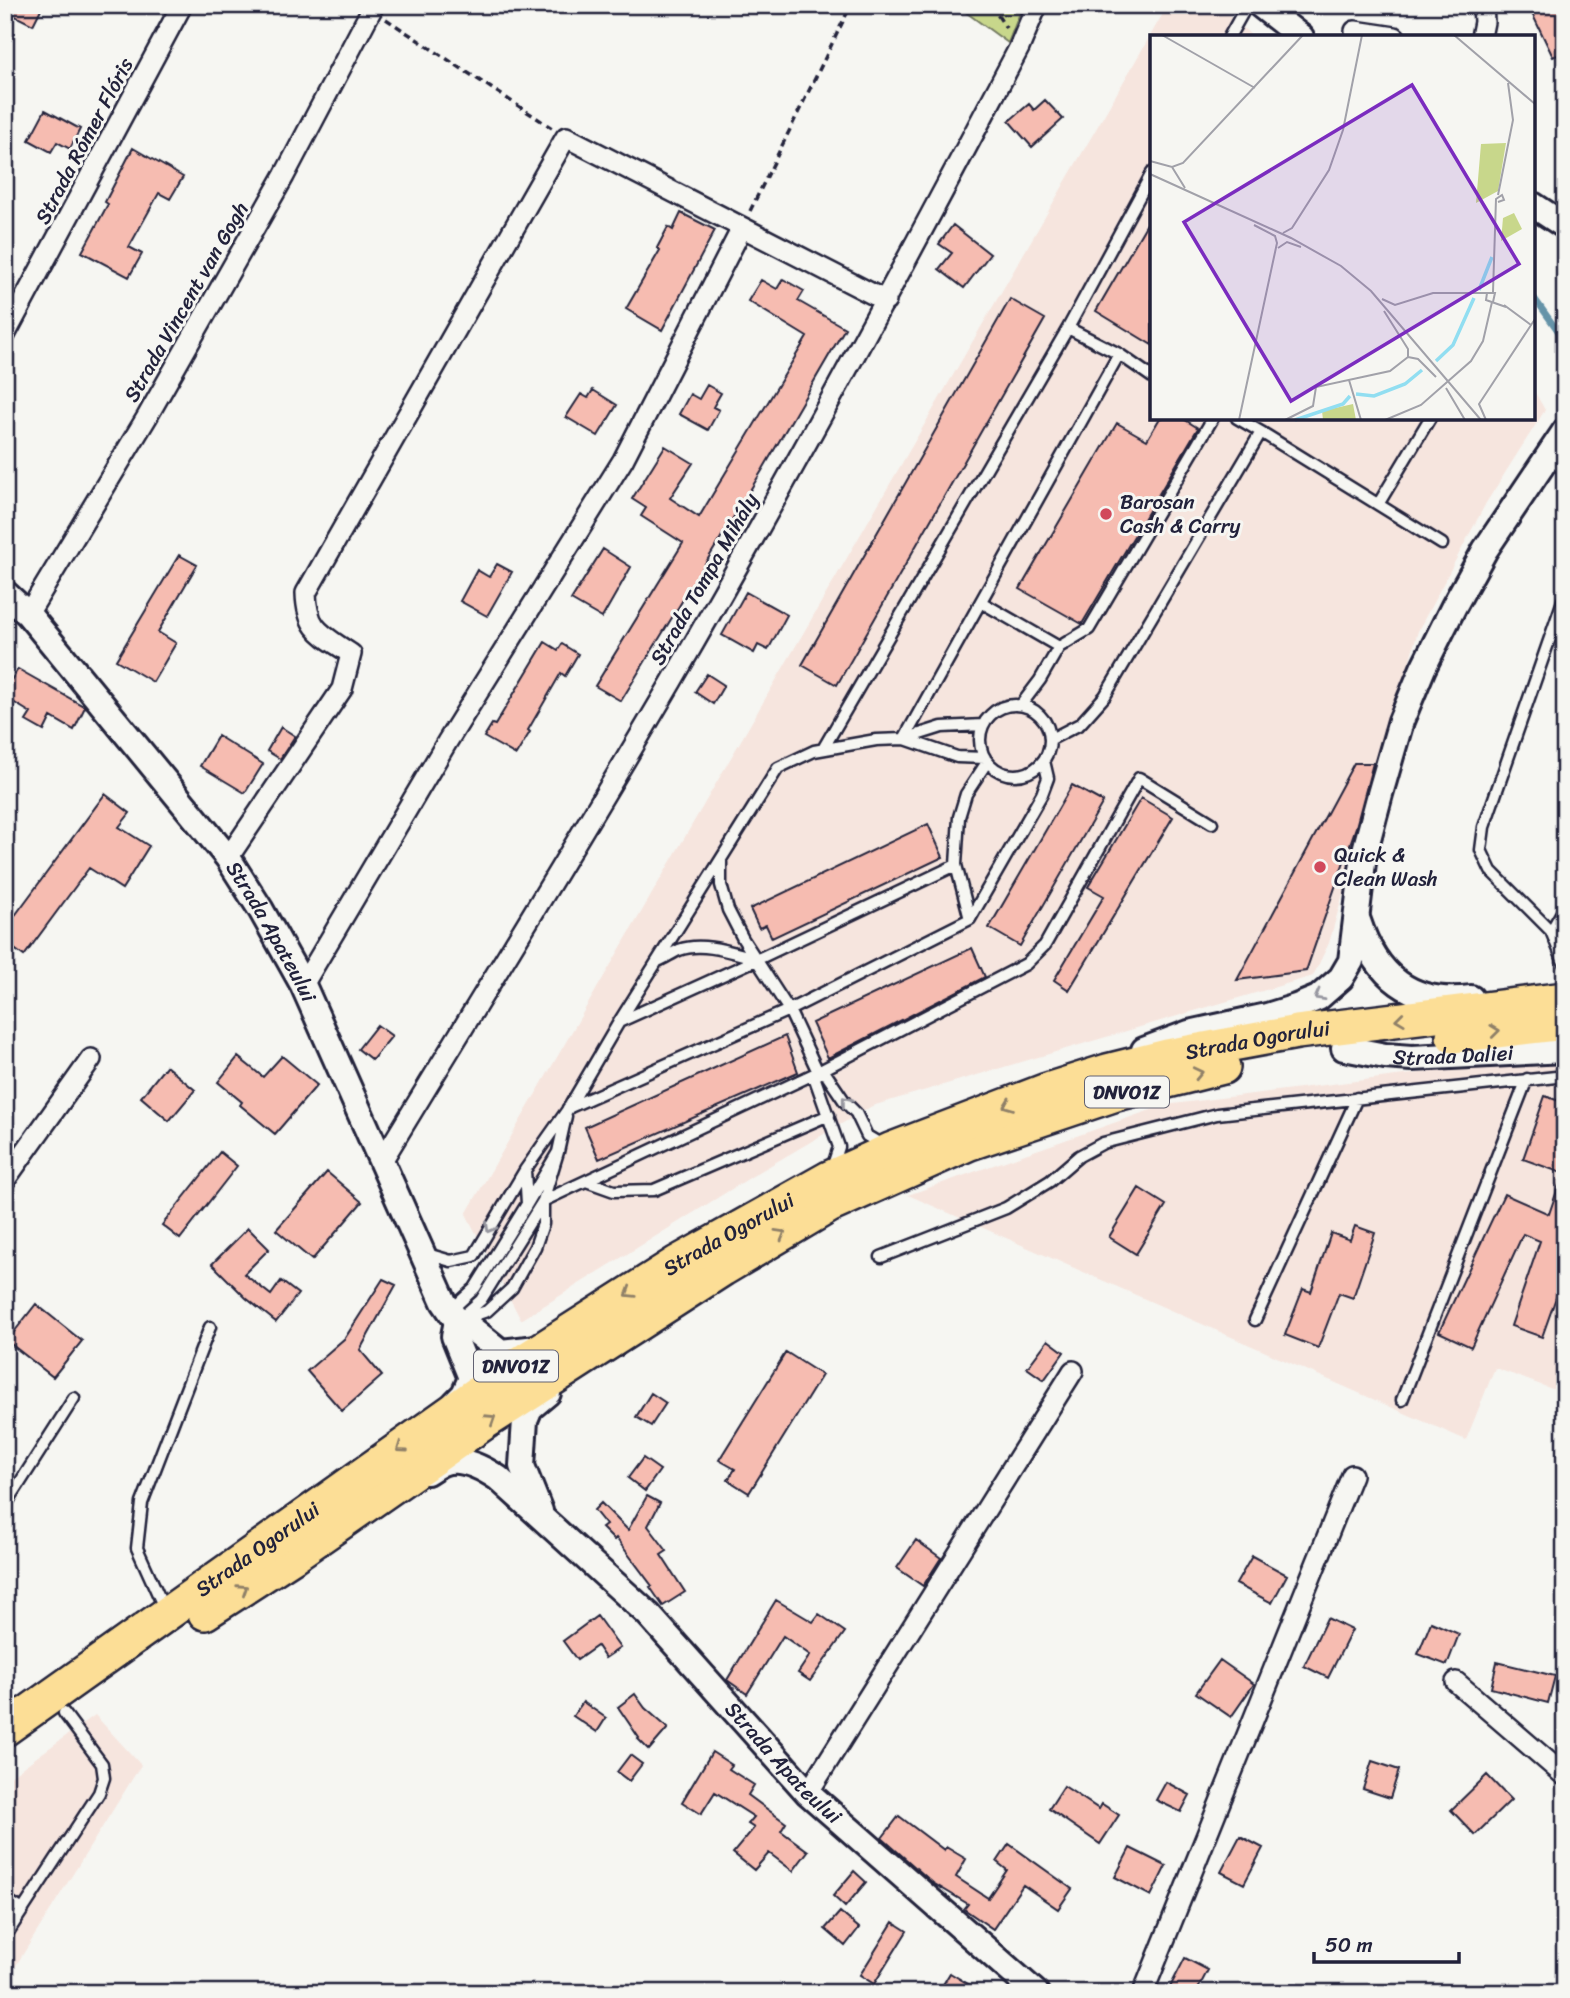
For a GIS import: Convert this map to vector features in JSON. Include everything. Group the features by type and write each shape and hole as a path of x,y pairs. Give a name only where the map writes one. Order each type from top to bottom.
{"highway":[{"name":"Strada Ogorului","path":"5,1729 547,1346 677,1263 829,1178 890,1150 1047,1090 1167,1056 1297,1032 1565,999"},
{"name":"Strada Ogorului","path":"5,1753 484,1423 723,1269 829,1206 970,1143 1116,1094 1175,1079 1230,1066 1344,1048 1565,1023"}],"street":[{"name":"Strada Rómer Flóris","path":"5,335 182,5"},
{"name":"Strada Tompa Mihály","path":"383,1161 671,682 886,301 1018,48 1037,5"},
{"path":"1260,5 1298,35"},
{"path":"1481,35 1483,5"},
{"name":"Strada Vincent van Gogh","path":"28,614 147,417 284,176 373,8"},
{"path":"1355,31 1382,35"},
{"path":"228,858 342,689 348,676 351,654 316,630 306,614 306,593 566,137 886,301"},
{"path":"303,985 447,742 623,460 742,228"},
{"path":"1107,1071 1161,1042 1267,1016 1318,999 1341,978 1350,961 1364,855 1401,721 1423,668 1485,550 1560,448"},
{"name":"Strada Apateului","path":"5,593 28,614 228,858 303,985 444,1302 453,1316 454,1336 471,1378 464,1394 429,1428"},
{"path":"1357,917 1366,945 1377,963 1403,988 1422,995 1453,1001 1497,995 1565,992"},
{"name":"Strada Daliei","path":"1344,1048 1412,1058 1565,1050"},
{"path":"5,1180 91,1059"},
{"path":"453,1316 501,1352 547,1346"},
{"name":"Strada Apateului","path":"543,1518 522,1466 525,1420 530,1408 612,1341"},
{"path":"808,1793 1073,1371"},
{"name":"Strada Apateului","path":"293,1556 395,1495 443,1462 473,1464 484,1469 498,1478 648,1614 808,1793 1036,1993"},
{"path":"1143,1993 1352,1475"},
{"path":"1456,1682 1565,1776"}],"lane":[{"path":"1230,35 1247,5"},
{"path":"823,749 1068,328 1150,177"},
{"path":"1068,328 1119,354 1150,376"},
{"path":"904,739 1119,354"},
{"path":"1021,705 1040,680 1059,647 1088,629 1212,420"},
{"path":"1240,420 1442,544"},
{"path":"1379,503 1429,420"},
{"path":"1051,739 1080,724 1105,696 1261,432"},
{"path":"1565,596 1485,827 1481,850 1491,871 1551,931 1565,965"},
{"path":"981,602 1059,647"},
{"path":"1021,705 1042,716 1049,727 1051,739 1044,761 1026,774 1016,775 995,769 986,760 980,736 989,715 999,708 1021,705"},
{"path":"423,1253 451,1261 474,1256 524,1170 568,1108 778,768 823,749 876,740 904,739 942,727 983,725"},
{"path":"904,739 957,758 986,760"},
{"path":"970,919 956,865 958,817 966,794 986,760"},
{"path":"568,1108 789,1010 970,919 1042,794 1048,778 1044,761"},
{"path":"543,1201 818,1072 1034,957 1057,925 1139,778 1212,823"},
{"path":"721,859 721,885 728,910 743,939 789,1010 818,1072 815,1079 839,1147 829,1178"},
{"path":"619,1022 956,865"},
{"path":"1551,931 1565,907"},
{"path":"656,962 681,949 691,948 714,948 758,959"},
{"path":"818,1072 826,1074 856,1113 867,1136 890,1150"},
{"path":"881,1257 1006,1208 1050,1181 1079,1156 1103,1143 1217,1114 1565,1076"},
{"path":"1402,1400 1527,1079"},
{"path":"1255,1320 1357,1098"},
{"path":"453,1316 481,1300 543,1201 568,1108"},
{"path":"586,1181 614,1191 654,1190 829,1115"},
{"path":"453,1316 475,1288 558,1152"},
{"path":"524,1170 527,1204"},
{"path":"453,1316 487,1311 512,1288 535,1247 544,1224 543,1201"},
{"path":"167,1614 137,1548 142,1503 210,1326"},
{"path":"5,1506 74,1398"},
{"path":"5,1937 99,1793 103,1778 102,1764 64,1713"},
{"path":"5,1899 23,1910"}],"path":[{"path":"742,228 850,5"},
{"path":"991,5 1018,48"},
{"path":"373,8 566,137"}],"shaded area":[{"path":"1168,5 1218,5 1251,35 1151,35"},
{"path":"1150,36 1150,420 1535,420 1535,392 1545,410 1486,503 1418,631 1329,943 1313,976 872,1106 759,1172 521,1320 466,1214"},
{"path":"1565,1062 1565,1387 1563,1393 1495,1368 1466,1440 908,1195 1165,1105 1452,1069"},
{"path":"95,1715 141,1765 5,1983 5,1780"}],"green space":[{"path":"956,5 1023,5 1008,43"}],"building":[{"path":"5,5 43,5 33,25 5,11"},
{"path":"1528,5 1565,5 1565,52 1553,57"},
{"path":"1045,100 1063,119 1032,147 1009,121 1029,104 1034,110"},
{"path":"45,110 80,129 70,149 57,142 51,152 29,140"},
{"path":"133,148 183,177 170,199 159,193 129,247 142,254 129,277 82,252 108,204 105,202"},
{"path":"681,213 715,230 662,330 626,309 660,250 657,248 668,227 673,230"},
{"path":"1150,218 1150,344 1096,311"},
{"path":"953,225 990,254 964,288 939,269 952,253 939,244"},
{"path":"783,279 804,291 798,301 845,328 763,469 621,701 595,686 683,543 641,516 646,508 632,499 665,446 693,463 670,498 699,517 807,337 748,301 761,280 777,289"},
{"path":"1010,299 1045,319 837,685 802,665"},
{"path":"707,385 721,393 713,407 719,410 708,430 679,414 690,394 699,399"},
{"path":"593,390 617,405 598,436 566,417 581,394 588,398"},
{"name":"Barosan Cash & Carry","path":"1159,420 1185,420 1198,428 1082,624 1020,589 1117,423 1147,440"},
{"path":"603,549 631,567 602,618 571,600"},
{"path":"179,555 197,565 158,632 176,643 153,682 116,660"},
{"path":"497,564 512,572 487,616 460,601 477,570 489,577"},
{"path":"746,592 787,615 768,650 758,645 754,653 722,635"},
{"path":"545,642 558,650 562,644 578,654 565,676 561,673 516,755 484,737 492,724 495,725"},
{"path":"18,669 85,707 74,730 51,717 44,731 26,721 31,713 5,697 5,690"},
{"path":"707,674 724,685 713,704 695,692"},
{"path":"281,727 295,736 280,759 267,751"},
{"path":"218,736 263,764 245,793 200,766"},
{"name":"Quick & Clean Wash","path":"1354,763 1373,763 1356,827 1306,971 1237,980"},
{"path":"1072,785 1103,802 1020,946 989,928"},
{"path":"105,794 130,813 119,827 149,846 122,889 89,868 24,956 5,942 5,929"},
{"path":"1141,798 1173,817 1069,990 1054,980 1104,896 1088,887"},
{"path":"928,824 943,857 772,938 766,925 759,928 750,909"},
{"path":"972,948 985,977 828,1058 812,1023"},
{"path":"377,1025 392,1036 372,1060 358,1049"},
{"path":"785,1036 798,1072 599,1159 585,1127"},
{"path":"282,1056 317,1085 275,1134 240,1105 242,1102 218,1082 238,1057 263,1077"},
{"path":"166,1066 195,1090 169,1121 141,1097"},
{"path":"1545,1096 1565,1103 1565,1174 1523,1159"},
{"path":"220,1152 237,1166 180,1239 162,1225"},
{"path":"327,1172 362,1202 312,1260 276,1230"},
{"path":"1562,1176 1565,1177 1565,1272 1542,1337 1511,1326 1540,1241 1523,1234 1471,1347 1439,1332 1504,1194 1549,1214"},
{"path":"1139,1188 1166,1205 1136,1254 1109,1237"},
{"path":"1355,1226 1375,1233 1353,1298 1339,1293 1318,1348 1285,1335 1303,1289 1311,1292 1331,1233 1350,1240"},
{"path":"248,1228 269,1249 244,1274 271,1295 281,1281 298,1294 276,1322 246,1298 212,1264"},
{"path":"383,1279 396,1285 360,1350 382,1376 342,1411 307,1371 345,1338"},
{"path":"36,1304 82,1341 53,1377 7,1341"},
{"path":"1048,1340 1064,1352 1044,1380 1027,1368"},
{"path":"786,1352 822,1375 749,1493 728,1480 735,1469 719,1460"},
{"path":"651,1393 666,1403 651,1426 636,1417"},
{"path":"643,1458 660,1470 645,1491 628,1478"},
{"path":"647,1496 660,1503 648,1526 667,1551 661,1555 685,1592 663,1606 650,1587 652,1586 616,1538 614,1540 602,1528 606,1525 594,1510 601,1503 628,1530"},
{"path":"916,1540 941,1558 923,1586 897,1568"},
{"path":"1252,1556 1287,1575 1272,1603 1236,1584"},
{"path":"776,1600 813,1622 819,1614 845,1632 810,1681 798,1673 810,1655 783,1636 747,1694 727,1680"},
{"path":"597,1616 620,1648 605,1658 597,1646 577,1660 563,1641"},
{"path":"1327,1618 1352,1630 1328,1678 1304,1666"},
{"path":"1431,1622 1459,1634 1447,1665 1418,1654"},
{"path":"1220,1660 1254,1684 1231,1717 1196,1693"},
{"path":"1497,1662 1555,1676 1548,1703 1491,1688"},
{"path":"635,1694 645,1708 668,1728 649,1750 638,1739 618,1707"},
{"path":"583,1702 606,1718 597,1732 573,1716"},
{"path":"712,1752 732,1765 729,1769 754,1785 748,1795 786,1823 781,1831 808,1851 793,1871 769,1853 754,1870 733,1853 754,1828 748,1824 754,1817 715,1792 701,1814 682,1802"},
{"path":"630,1755 642,1764 629,1781 617,1772"},
{"path":"1372,1761 1399,1770 1390,1798 1363,1789"},
{"path":"1487,1775 1511,1800 1475,1835 1451,1810"},
{"path":"1166,1782 1190,1795 1181,1812 1156,1800"},
{"path":"1064,1786 1099,1809 1102,1804 1119,1815 1100,1844 1049,1809"},
{"path":"899,1816 944,1850 946,1847 966,1859 956,1877 988,1898 1007,1870 997,1862 1009,1844 1072,1889 1058,1909 1023,1885 993,1929 964,1909 968,1904 933,1883 882,1838"},
{"path":"1240,1836 1263,1848 1244,1884 1221,1872"},
{"path":"1130,1848 1166,1866 1151,1896 1115,1877"},
{"path":"854,1871 866,1882 845,1907 833,1896"},
{"path":"840,1912 859,1928 845,1946 825,1929"},
{"path":"893,1922 907,1931 874,1984 860,1975"},
{"path":"1185,1958 1208,1970 1196,1993 1167,1993"},
{"path":"950,1973 983,1993 938,1993"}],"waterway":[{"path":"1535,299 1565,341"}],"place":[{"name":"Barosan Cash & Carry","path":"1106,514"},
{"name":"Quick & Clean Wash","path":"1320,867"}]}
